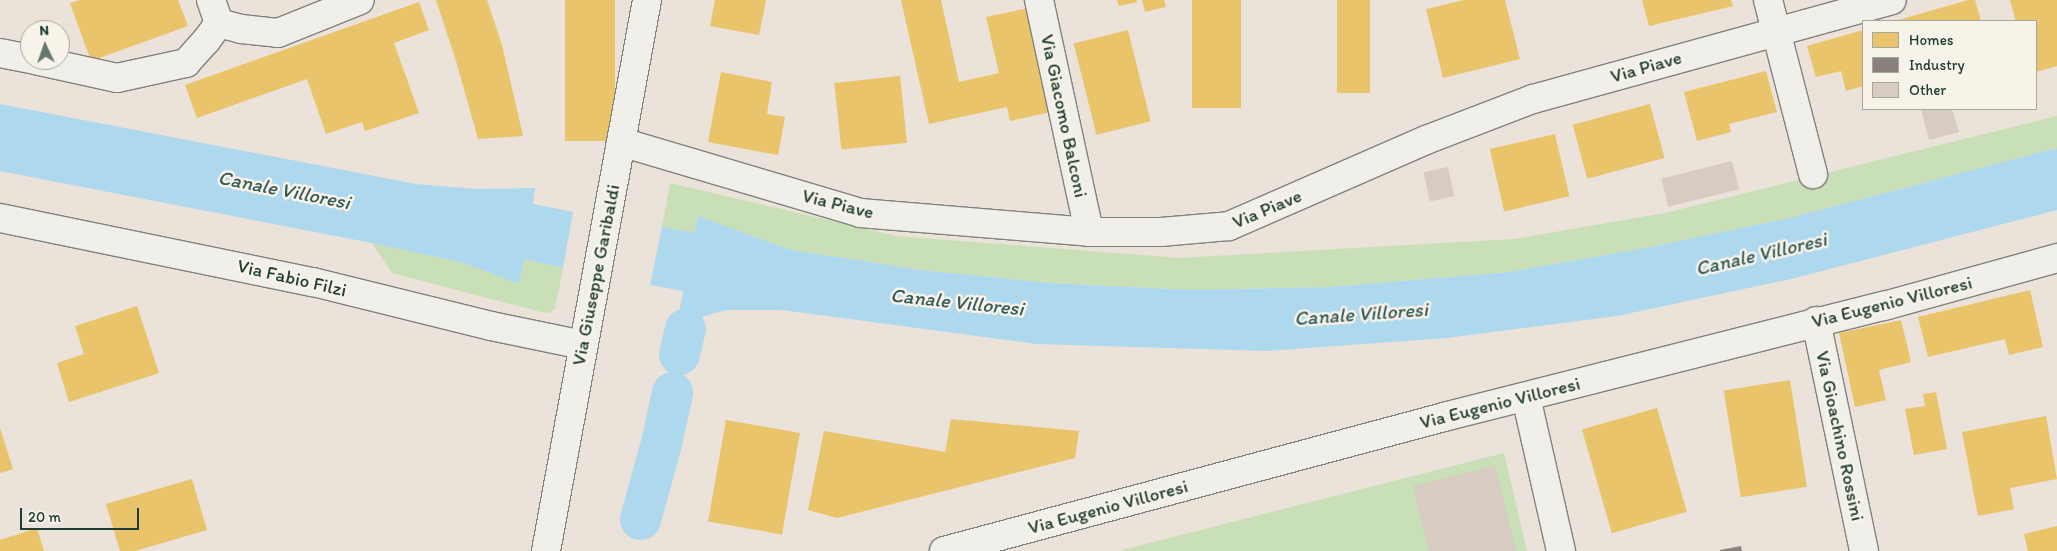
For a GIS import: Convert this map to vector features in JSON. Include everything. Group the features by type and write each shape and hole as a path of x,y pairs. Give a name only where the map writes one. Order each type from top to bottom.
{"street":[{"path":"70,68 117,78 186,63 206,41 215,12 241,29 278,33 360,0"},
{"name":"Via Giuseppe Garibaldi","path":"546,551 582,345 622,142 647,0"},
{"name":"Via Giacomo Balconi","path":"1039,0 1090,232"},
{"path":"1768,0 1813,174"},
{"name":"Via Piave","path":"622,142 860,213 1090,232 1161,232 1229,226 1426,140 1533,99 1776,30 1892,0"},
{"path":"0,52 20,57"},
{"name":"Via Fabio Filzi","path":"0,218 312,282 491,326 582,345"},
{"name":"Via Eugenio Villoresi","path":"944,551 1526,397 1884,306 2057,258"},
{"name":"Via Gioachino Rossini","path":"1816,322 1864,551"},
{"path":"1526,397 1561,551"}],"green space":[{"path":"2057,116 2057,148 1790,218 1646,248 1509,272 1330,287 1189,290 1049,283 921,270 791,250 698,216 695,234 662,227 670,183 896,236 1179,258 1514,239 1665,213"},
{"path":"372,243 464,263 519,284 524,259 563,268 555,309 548,313 541,312 392,273"},
{"path":"1504,453 1527,551 1118,551"}],"water":[{"name":"Canale Villoresi","path":"0,104 416,184 476,189 535,188 533,204 573,212 563,268 524,259 519,284 464,263 372,243 0,171"},
{"name":"Canale Villoresi","path":"2057,148 2057,210 1791,279 1617,316 1447,338 1268,351 1037,344 782,310 726,310 698,318 679,314 683,291 650,285 662,227 695,233 698,216 791,250 921,270 1049,283 1189,290 1330,287 1509,272 1646,248 1790,218"}],"building: Homes":[{"path":"80,0 178,0 188,26 91,61 70,3"},
{"path":"436,0 487,0 502,45 523,136 478,139 456,61"},
{"path":"565,0 615,0 615,141 565,141"},
{"path":"715,0 766,0 759,35 710,26"},
{"path":"901,0 941,0 959,82 999,73 986,17 1028,8 1051,112 1010,121 1007,107 929,124"},
{"path":"1117,0 1136,0 1137,2 1119,6"},
{"path":"1142,0 1164,0 1166,7 1145,12"},
{"path":"1192,0 1241,0 1241,108 1192,108"},
{"path":"1337,0 1370,0 1370,93 1337,93"},
{"path":"1464,0 1505,0 1520,59 1443,78 1426,9"},
{"path":"1642,0 1731,0 1733,6 1649,26"},
{"path":"1968,0 1975,0 1981,20 1898,20"},
{"path":"2010,0 2057,0 2057,66 2037,72 2037,20 2016,20"},
{"path":"419,2 429,30 394,43 419,113 365,131 362,122 326,134 307,79 197,118 185,85"},
{"path":"1128,30 1151,121 1096,135 1074,44"},
{"path":"1862,30 1862,86 1846,91 1841,71 1816,77 1807,46"},
{"path":"1766,71 1777,112 1729,124 1731,132 1697,141 1684,92"},
{"path":"721,72 772,82 767,114 785,117 778,155 708,142"},
{"path":"900,76 907,143 841,150 834,83"},
{"path":"1650,104 1664,158 1587,179 1573,125"},
{"path":"1555,134 1569,196 1504,211 1490,149"},
{"path":"2030,290 2043,347 2009,355 2005,339 1928,357 1918,317"},
{"path":"137,306 159,373 69,402 57,363 84,354 75,326"},
{"path":"1901,320 1911,362 1879,370 1886,400 1855,407 1839,333"},
{"path":"1790,380 1807,487 1741,497 1724,390"},
{"path":"1936,392 1947,449 1914,455 1905,409 1925,406 1923,394"},
{"path":"1657,408 1687,512 1612,533 1582,429"},
{"path":"2046,416 2057,479 2010,488 2014,509 1978,516 1962,432"},
{"path":"951,419 1079,431 1075,458 837,518 808,510 824,431 945,452"},
{"path":"726,420 800,433 782,534 708,521"},
{"path":"0,428 13,469 0,473"},
{"path":"192,479 207,530 135,551 120,551 106,504"},
{"path":"2057,526 2057,551 2028,551 2024,534"},
{"path":"37,528 44,551 0,551 0,540"}],"building: Industry":[{"path":"1741,546 1742,551 1720,551 1720,550"}],"building: Other":[{"path":"1921,110 1952,110 1959,132 1929,140"},
{"path":"1732,161 1739,189 1668,207 1661,179"},
{"path":"1448,167 1454,196 1430,202 1424,172"},
{"path":"1495,466 1516,551 1429,551 1413,486"}],"waterway":[{"path":"679,354 685,329"},
{"path":"640,519 661,443 672,392"}]}
